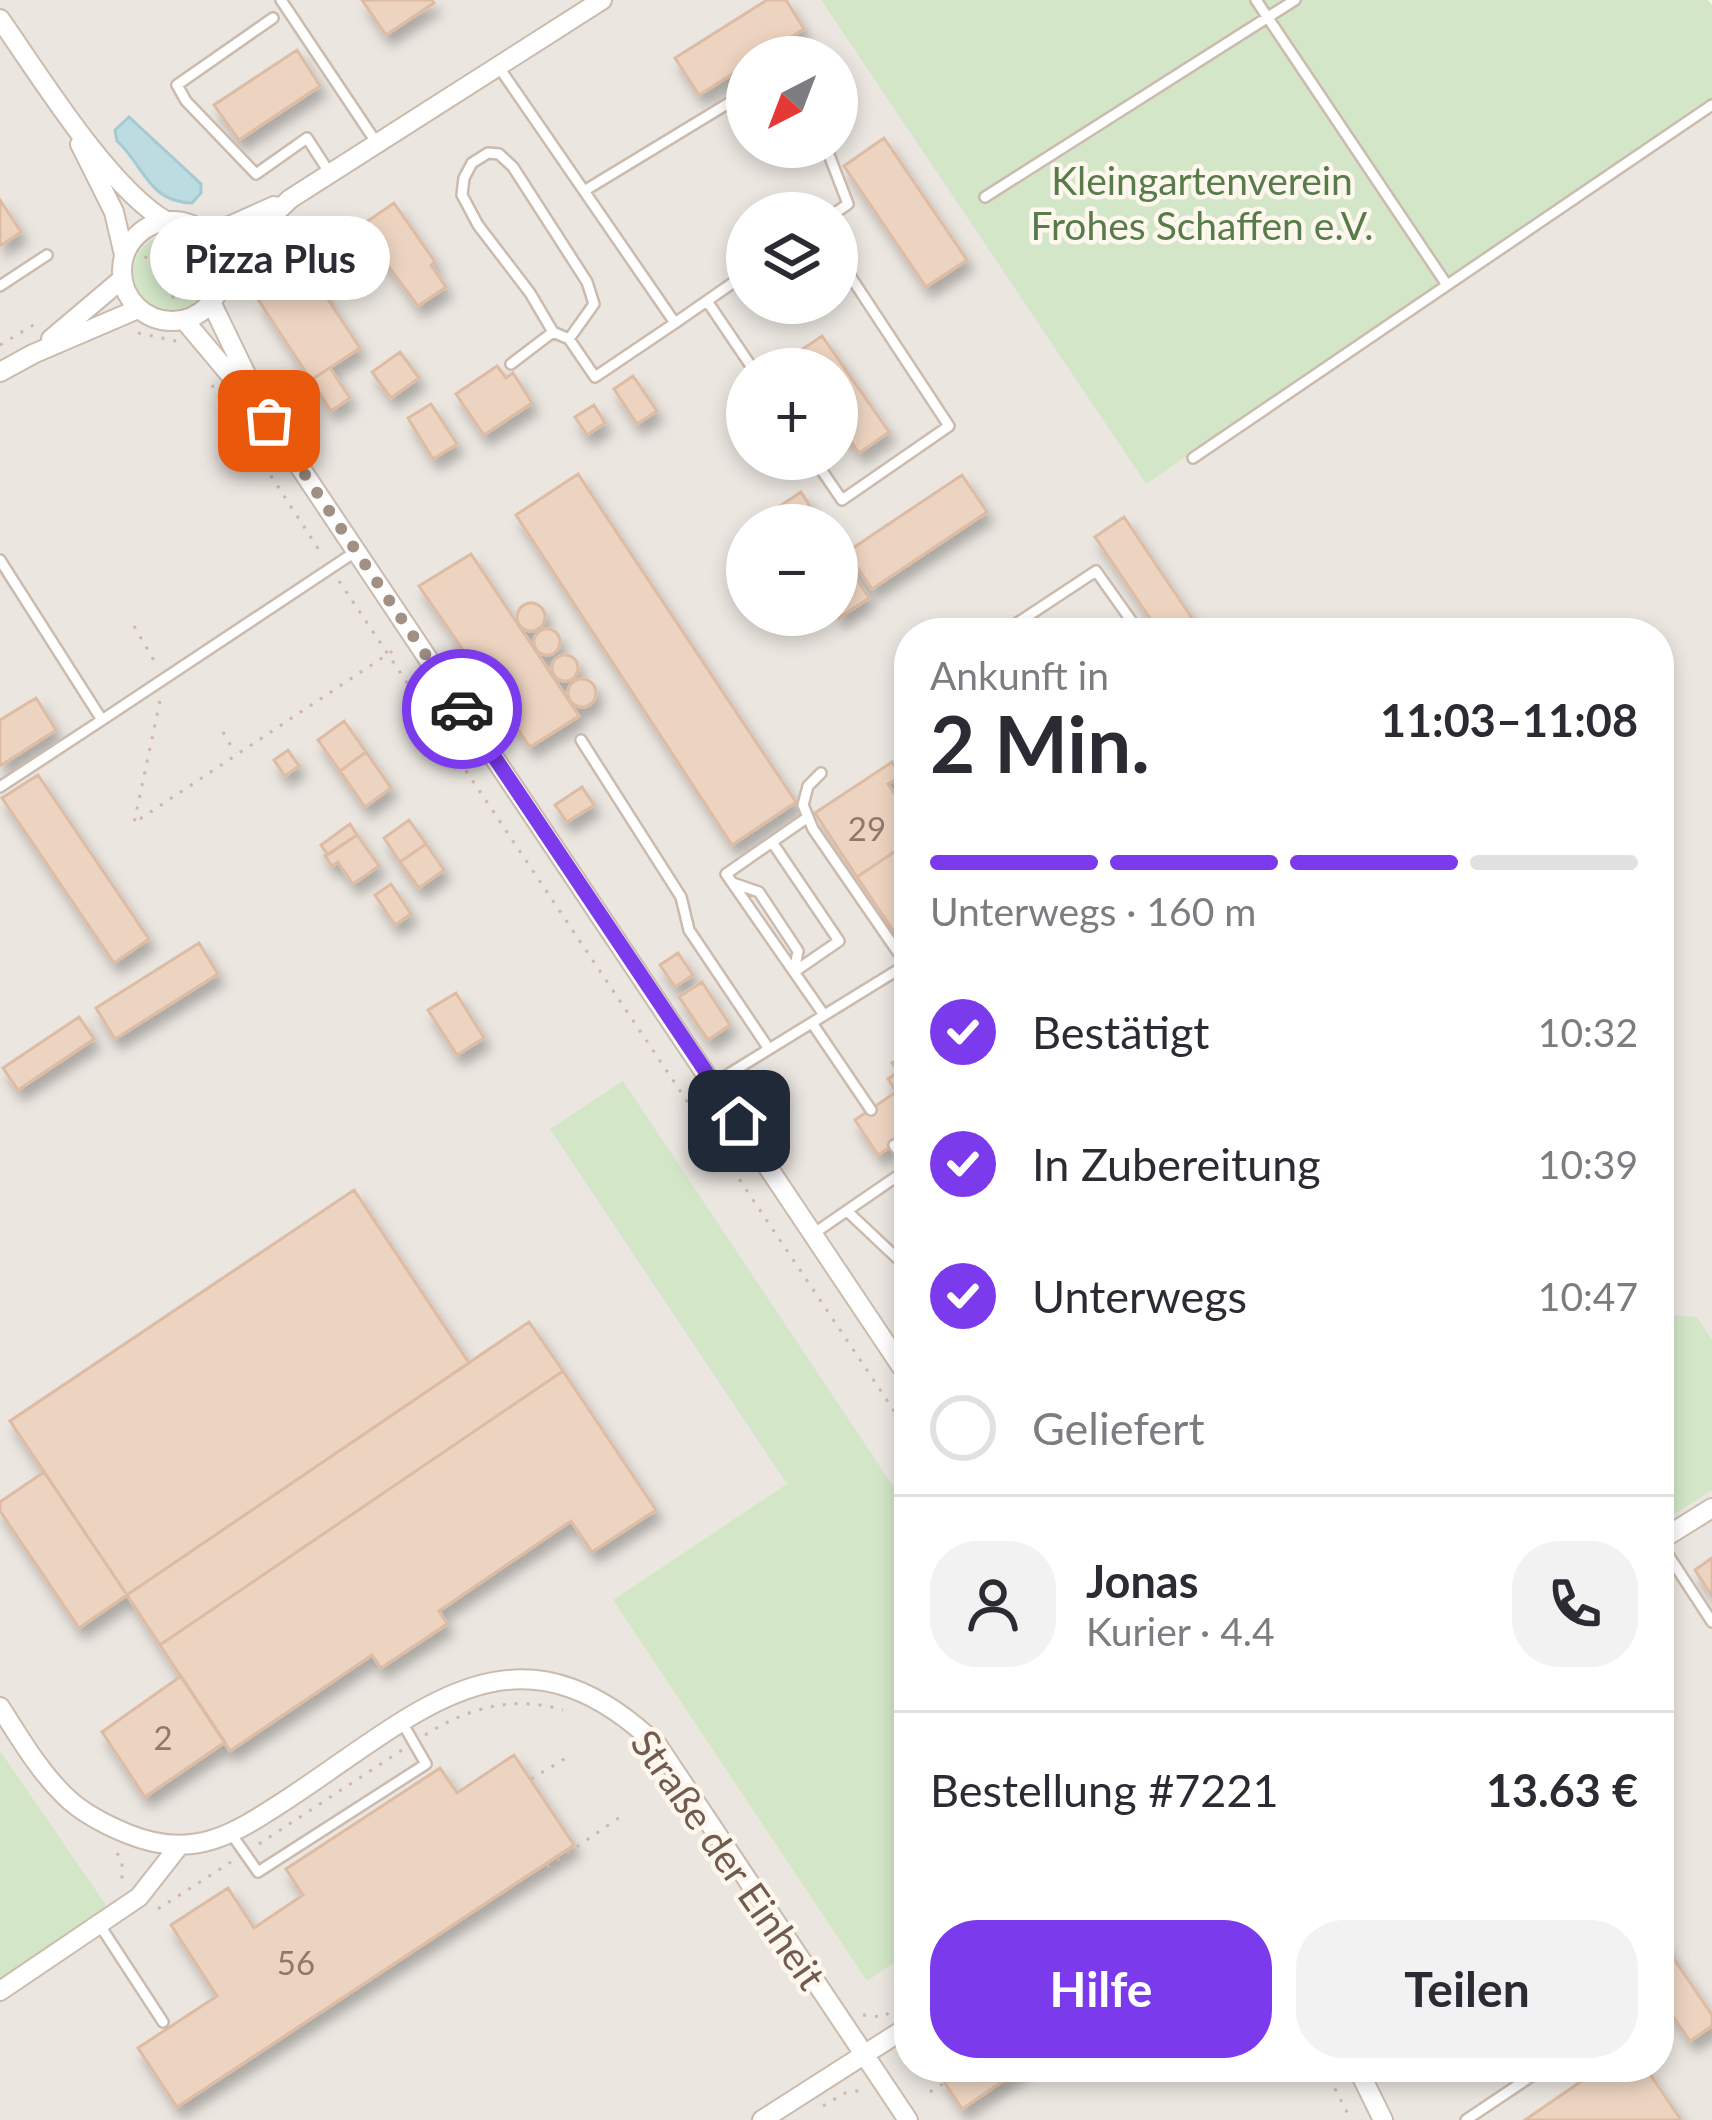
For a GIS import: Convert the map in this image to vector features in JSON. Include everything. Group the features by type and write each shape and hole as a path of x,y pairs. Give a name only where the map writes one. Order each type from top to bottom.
{"street":[{"path":"221,264 290,199 498,66 578,6 602,0"},
{"path":"0,19 62,108 142,208 207,236 221,264 222,278 211,302 186,319 159,320 138,309 122,279"},
{"path":"62,108 129,247"},
{"path":"207,236 290,199"},
{"path":"33,354 122,279 129,247 143,230 166,221"},
{"path":"211,302 269,421"},
{"path":"0,372 138,309"},
{"path":"186,319 269,421 894,1356"},
{"path":"1674,1532 1712,1508"},
{"name":"Straße der Einheit","path":"0,1708 67,1799 105,1825 136,1838 179,1846 232,1835 442,1698 498,1679 551,1680 586,1692 622,1711 658,1746 908,2120"},
{"path":"0,1991 139,1897 179,1846"},
{"path":"762,2120 894,2036"},
{"path":"1365,2082 1383,2120"}],"lane":[{"path":"281,0 376,142"},
{"path":"1256,0 1447,285"},
{"path":"985,197 1295,0"},
{"path":"274,19 177,85 256,174 307,138 329,172"},
{"path":"498,66 675,323"},
{"path":"584,191 726,105"},
{"path":"1193,458 1712,105"},
{"path":"568,339 594,304 587,282 513,167 499,154 488,153 472,164 464,178 463,195 553,332 568,339 595,377 726,287"},
{"path":"0,286 46,255"},
{"path":"828,480 842,500 949,426 858,288"},
{"path":"706,301 738,348"},
{"path":"511,364 553,332"},
{"path":"0,787 356,552"},
{"path":"0,560 102,720"},
{"path":"1025,618 1096,571 1129,618"},
{"path":"581,740 681,897 688,930 770,1049"},
{"path":"821,772 808,786 802,806 894,945"},
{"path":"808,817 726,874 824,1016"},
{"path":"772,842 839,941 794,972"},
{"path":"714,1083 894,972"},
{"path":"812,1023 871,1110"},
{"path":"813,1234 894,1178"},
{"path":"847,1211 894,1256"},
{"path":"1674,1564 1712,1622"},
{"path":"232,1835 258,1872 426,1764 403,1724"},
{"path":"100,1924 163,2022"},
{"path":"1466,2120 1523,2082"}],"path":[{"path":"129,247 186,319"},
{"path":"136,332 177,342"},
{"path":"206,375 386,655 894,1410"},
{"path":"134,626 165,678 134,823 413,637"},
{"path":"223,732 236,755"},
{"path":"114,1849 122,1861 122,1886 158,1909 466,1713 507,1703 566,1710"},
{"path":"531,1779 571,1755"},
{"path":"547,1867 626,1814"},
{"path":"839,2015 854,2005 865,2016 883,2017 894,2009"},
{"path":"1332,2082 1351,2120"},
{"path":"930,2092 944,2083"},
{"path":"814,2111 845,2093 860,2088 875,2094 886,2086"}],"shaded area":[{"path":"0,0 821,0 845,36 726,36 726,168 858,168 858,55 1146,484 1712,99 1712,2120 0,2120"}],"green space":[{"name":"Kleingartenverein Frohes Schaffen e.V.","path":"821,0 1708,0 1712,5 1712,99 1146,484 858,55 858,36 845,36"},
{"path":"171,235 198,246 209,273 198,300 171,311 144,300 133,273 144,246"},
{"path":"623,1081 894,1488 894,1962 867,1981 613,1600 787,1484 550,1129"},
{"path":"1674,1315 1697,1317 1712,1340 1712,1490 1674,1514"},
{"path":"0,1751 108,1908 0,1980"}],"water":[{"path":"129,117 201,184 201,193 192,203 156,189 117,141 115,130"}],"building":[{"path":"362,0 432,0 434,3 386,35"},
{"path":"767,0 786,0 804,29 793,36 726,36 726,78 699,95 675,58"},
{"path":"297,50 320,86 239,140 214,105"},
{"path":"884,138 967,260 926,287 845,168 858,168 858,156"},
{"path":"0,200 21,232 0,246"},
{"path":"394,203 435,262 431,265 446,287 418,306 359,227"},
{"path":"308,269 360,348 311,380 259,301"},
{"path":"822,336 830,348 804,348"},
{"path":"400,352 419,378 391,398 372,372"},
{"path":"497,366 506,378 513,373 532,403 484,435 456,394"},
{"path":"330,368 350,398 331,411 311,380"},
{"path":"633,376 657,411 637,424 614,389"},
{"path":"858,388 889,432 858,452"},
{"path":"431,404 457,444 433,459 408,418"},
{"path":"594,405 605,423 587,435 575,417"},
{"path":"578,474 796,802 732,845 516,515"},
{"path":"962,475 987,512 872,589 858,568 858,545"},
{"path":"801,492 809,504 783,504"},
{"path":"1124,517 1192,618 1150,618 1095,537"},
{"path":"471,554 579,716 530,747 419,586"},
{"path":"858,581 869,598 858,605"},
{"path":"531,603 541,607 545,617 541,627 531,631 521,627 517,617 521,607"},
{"path":"547,629 560,642 547,655 534,642"},
{"path":"565,655 578,668 565,681 552,668"},
{"path":"582,679 592,683 596,693 592,703 582,707 572,703 568,693 572,683"},
{"path":"36,698 56,730 0,766 0,720"},
{"path":"344,721 366,752 340,771 318,740"},
{"path":"288,750 299,766 285,776 274,760"},
{"path":"366,752 391,788 365,807 340,771"},
{"path":"892,762 894,765 894,780 888,784 894,793 894,852 857,877 815,813"},
{"path":"38,775 149,939 114,963 2,798"},
{"path":"582,787 594,805 567,822 555,805"},
{"path":"409,820 426,844 400,862 384,838"},
{"path":"350,824 357,835 328,855 321,845"},
{"path":"357,835 379,866 353,884 338,862 332,866 325,856"},
{"path":"426,844 444,870 419,888 400,862"},
{"path":"894,852 894,932 857,877"},
{"path":"391,884 411,914 395,925 375,895"},
{"path":"199,943 218,974 115,1039 96,1008"},
{"path":"678,953 693,975 675,987 660,965"},
{"path":"702,982 730,1025 708,1040 679,997"},
{"path":"456,993 484,1038 457,1055 428,1010"},
{"path":"79,1017 94,1039 18,1090 3,1068"},
{"path":"894,1093 894,1145 878,1155 855,1120"},
{"path":"354,1190 469,1363 127,1595 10,1421"},
{"path":"529,1322 563,1371 160,1645 127,1595"},
{"path":"563,1371 656,1510 592,1552 571,1521 439,1611 447,1624 381,1668 372,1655 230,1751 160,1645"},
{"path":"44,1472 127,1595 79,1628 0,1511 0,1502"},
{"path":"1712,1558 1712,1596 1695,1570"},
{"path":"181,1676 225,1742 145,1797 102,1732"},
{"path":"514,1755 574,1845 177,2107 138,2048 217,1996 171,1925 228,1888 254,1928 303,1895 286,1869 440,1768 457,1793"},
{"path":"1674,1959 1712,2015 1712,2026 1690,2041 1674,2018"},
{"path":"944,2082 1002,2082 962,2109"},
{"path":"1580,2082 1655,2082 1681,2120 1525,2120"}],"way so far":[{"path":"269,421 462,709"}],"place":[{"name":"Pizza Plus","path":"269,421"}],"route":[{"path":"462,709 739,1121"}]}
